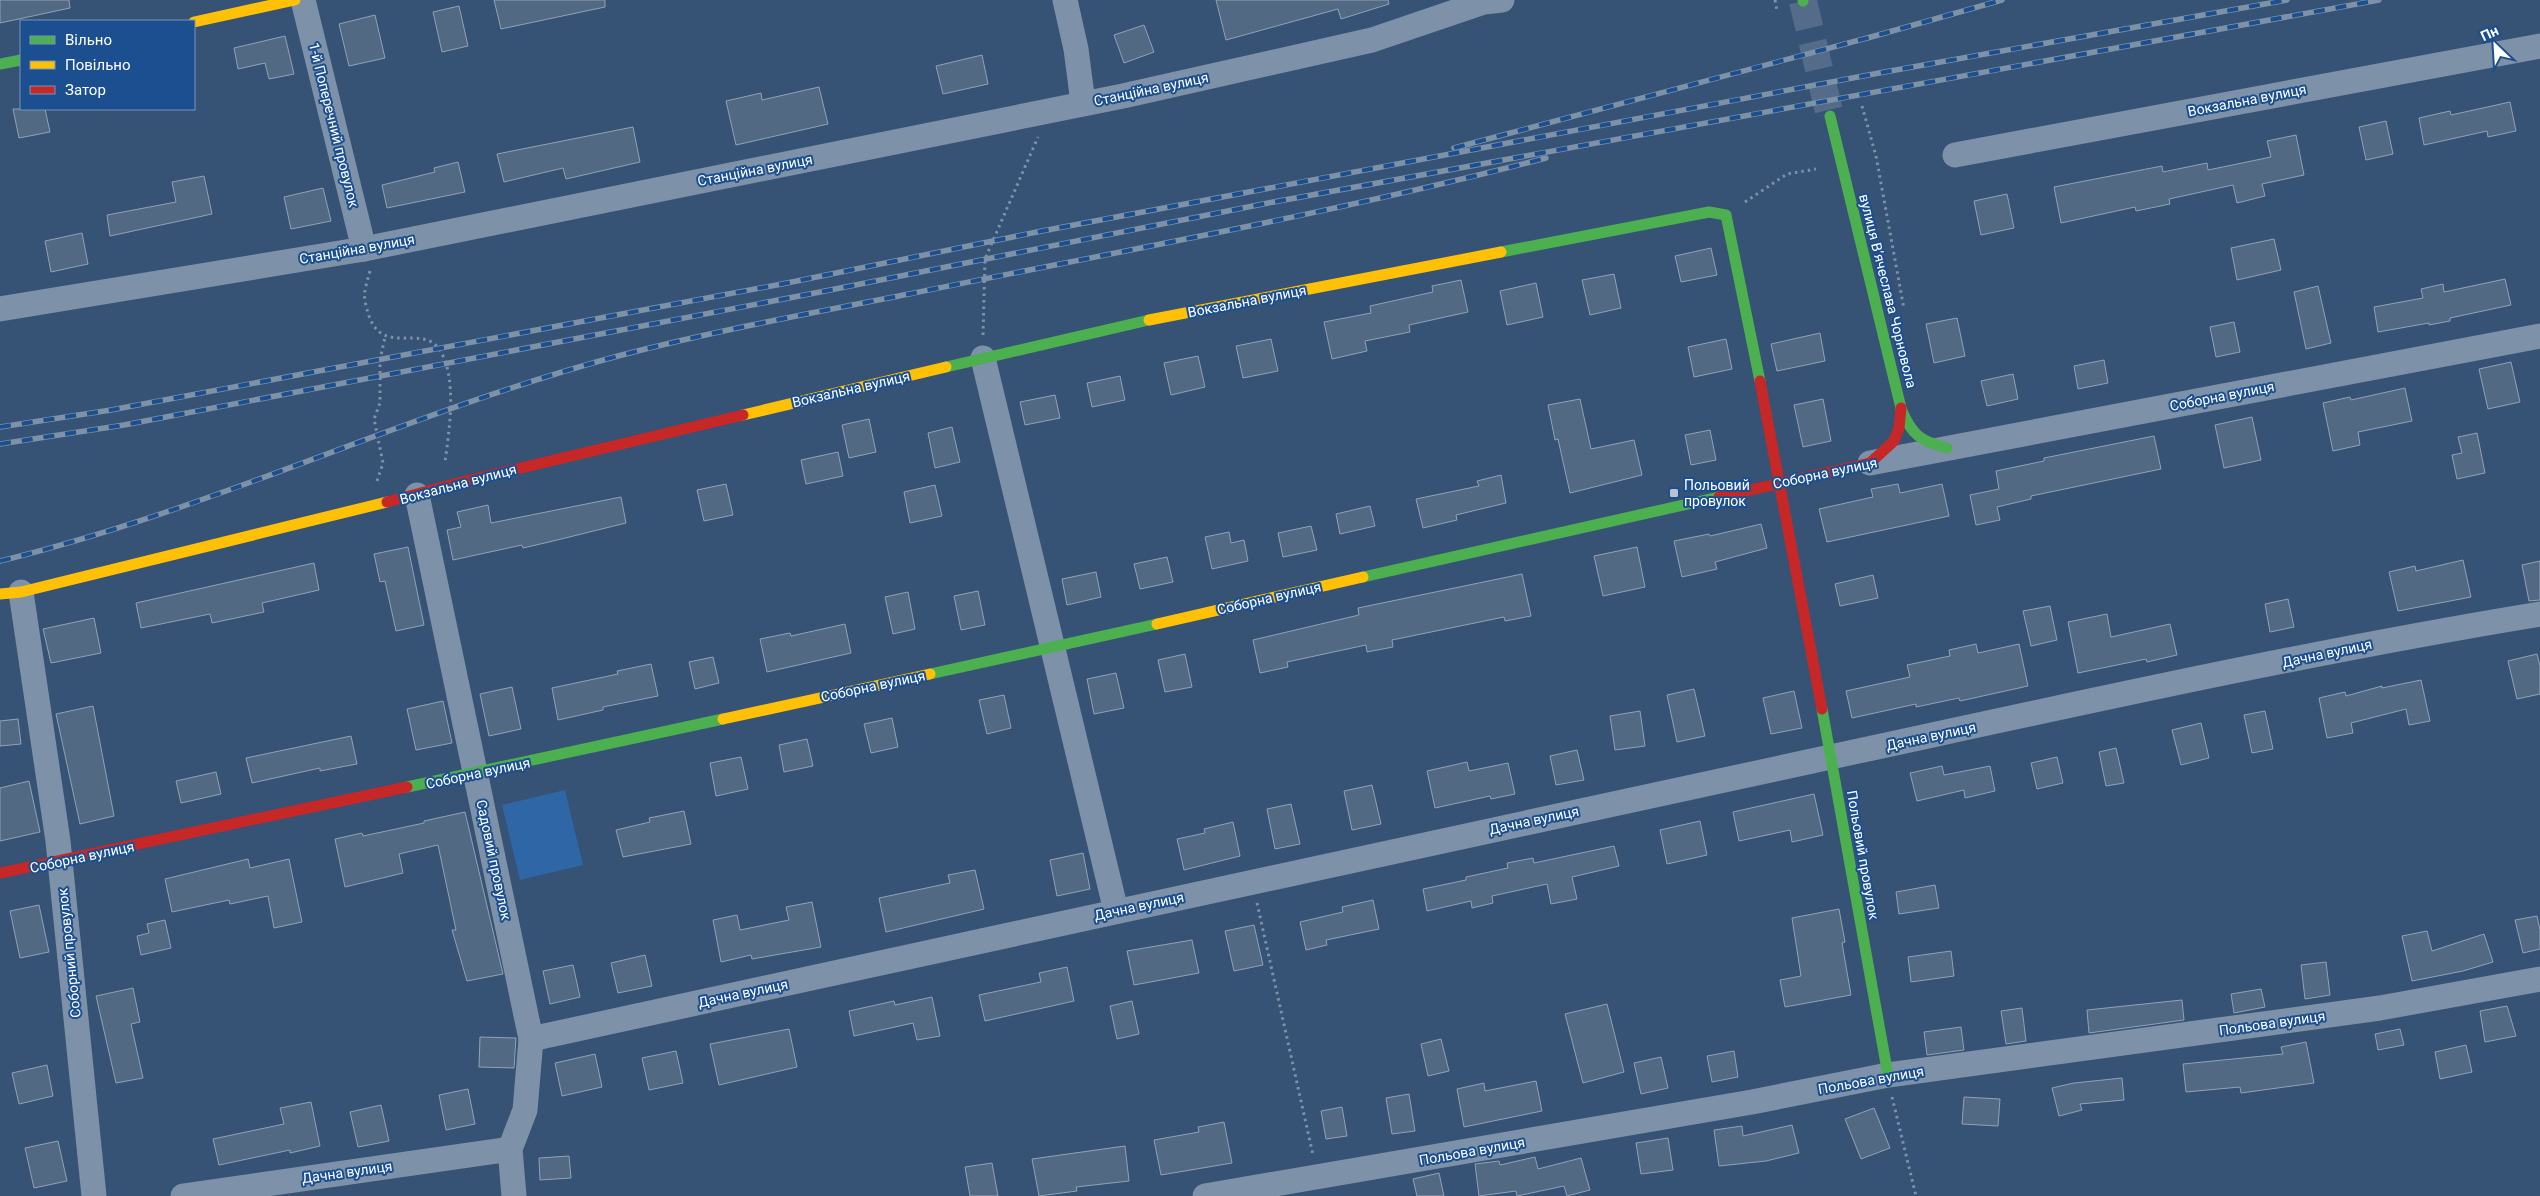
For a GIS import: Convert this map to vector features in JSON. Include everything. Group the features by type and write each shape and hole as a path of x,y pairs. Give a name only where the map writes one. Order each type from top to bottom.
{"street":[{"path":"195,22 295,0"},
{"name":"1-й Поперечний провулок","path":"304,0 364,249"},
{"path":"1065,0 1076,49 1083,103"},
{"name":"Станційна вулиця","path":"0,309 364,249 1123,96 1372,40 1484,2 1502,0"},
{"name":"Вокзальна вулиця","path":"1955,155 2540,46"},
{"path":"0,64 20,60"},
{"name":"вулиця Вʼячеслава Чорновола","path":"1830,116 1901,409 1900,430 1892,446 1870,463"},
{"name":"Вокзальна вулиця","path":"10,593 1142,321 1709,212 1726,215"},
{"name":"Польовий провулок","path":"1726,215 1780,482 1888,1075"},
{"name":"Соборна вулиця","path":"0,873 476,773 1053,647 1780,482 1947,448 2540,336"},
{"path":"983,358 1116,912"},
{"path":"1901,409 1908,427 1922,442 1947,448"},
{"name":"Садовий провулок","path":"428,492 476,773 531,1039 526,1110 510,1149 514,1196"},
{"name":"Соборний провулок","path":"10,593 59,862 94,1196"},
{"name":"Дачна вулиця","path":"531,1039 1830,757 2422,634 2540,614"},
{"name":"Польова вулиця","path":"1205,1196 1752,1102 1888,1075 2380,1008 2540,979"},
{"name":"Дачна вулиця","path":"183,1196 510,1149"}],"path":[{"path":"1775,0 1777,11"},
{"path":"1862,106 1876,156 1906,317"},
{"path":"983,358 985,260 1050,110"},
{"path":"1726,215 1787,174 1816,168"},
{"path":"364,249 370,271 363,296 373,326 385,337 429,340 439,349 446,365 450,410 445,461 428,492"},
{"path":"370,506 383,463 374,420 380,402 380,360 385,337"},
{"path":"1252,881 1318,1177"},
{"path":"1888,1075 1916,1196"}],"shaded area":[{"path":"565,790 583,865 520,880 502,805"}],"building":[{"path":"0,0 69,0 70,8 0,23"},
{"path":"494,0 605,0 605,7 501,29"},
{"path":"1216,0 1388,0 1389,4 1341,19 1338,9 1226,40"},
{"path":"459,6 468,46 442,52 433,12"},
{"path":"375,15 385,58 349,66 339,24"},
{"path":"1144,25 1154,52 1124,63 1114,35"},
{"path":"285,36 294,74 269,79 265,63 238,69 234,48"},
{"path":"982,55 988,84 943,94 936,66"},
{"path":"819,87 828,124 736,145 726,101 761,93 762,100"},
{"path":"2510,102 2516,131 2488,137 2487,131 2424,145 2419,118 2450,111 2451,115"},
{"path":"13,109 45,110 50,132 19,138"},
{"path":"2386,121 2393,154 2366,160 2359,127"},
{"path":"633,127 640,162 566,179 563,168 504,182 497,154"},
{"path":"2296,135 2304,175 2262,184 2265,196 2237,203 2233,185 2169,199 2170,204 2136,211 2135,207 2061,223 2054,187 2162,166 2163,172 2207,163 2208,170 2271,157 2267,141"},
{"path":"458,162 465,192 387,208 382,185 435,172 434,168"},
{"path":"204,176 212,214 110,236 107,215 176,202 172,182"},
{"path":"323,188 331,221 291,229 284,197"},
{"path":"2007,194 2014,228 1981,235 1974,201"},
{"path":"82,233 88,264 51,272 45,241"},
{"path":"2274,239 2281,270 2237,280 2231,248"},
{"path":"1711,248 1717,275 1681,282 1675,256"},
{"path":"1614,274 1621,308 1590,315 1582,280"},
{"path":"2505,279 2511,305 2450,318 2450,321 2378,332 2374,307 2423,298 2421,289 2443,284 2444,292"},
{"path":"1461,280 1468,312 1409,325 1410,332 1365,341 1367,351 1332,359 1324,322 1371,313 1370,306 1433,292 1432,286"},
{"path":"1536,283 1543,317 1507,325 1500,291"},
{"path":"2318,286 2331,343 2306,349 2294,292"},
{"path":"1957,318 1965,356 1934,363 1926,324"},
{"path":"2234,322 2240,352 2216,357 2210,327"},
{"path":"1820,333 1825,361 1777,371 1771,344"},
{"path":"1271,339 1278,371 1243,378 1236,346"},
{"path":"1726,339 1732,369 1694,377 1688,347"},
{"path":"1198,356 1205,387 1171,395 1164,363"},
{"path":"2104,360 2108,383 2078,389 2074,366"},
{"path":"2511,362 2520,402 2488,409 2479,369"},
{"path":"2013,374 2018,399 1987,406 1981,381"},
{"path":"1120,376 1125,400 1092,407 1087,383"},
{"path":"2405,388 2412,421 2358,432 2360,445 2333,451 2323,403 2350,397 2351,400"},
{"path":"1055,395 1060,418 1025,425 1020,402"},
{"path":"1580,399 1591,449 1634,440 1642,475 1570,493 1558,439 1555,440 1548,405"},
{"path":"1823,399 1831,441 1803,447 1794,405"},
{"path":"2252,417 2261,460 2224,468 2215,425"},
{"path":"869,419 876,452 849,458 842,425"},
{"path":"952,427 960,462 935,468 928,433"},
{"path":"1710,430 1716,460 1691,465 1685,435"},
{"path":"2477,433 2485,473 2457,479 2452,455 2462,453 2458,437"},
{"path":"2154,436 2161,469 2031,496 2031,499 1997,507 2000,520 1976,525 1970,495 1999,489 1996,471 2044,461 2044,458"},
{"path":"838,452 843,476 806,484 801,460"},
{"path":"1501,475 1506,503 1456,515 1457,520 1423,528 1416,499 1479,486 1477,481"},
{"path":"726,484 733,515 704,521 697,490"},
{"path":"1898,484 1900,493 1942,484 1949,516 1827,542 1819,509 1873,497 1871,489"},
{"path":"935,485 942,516 910,523 904,492"},
{"path":"621,497 626,523 523,548 522,545 453,560 447,530 461,527 457,512 488,505 491,523"},
{"path":"1370,506 1375,526 1340,534 1336,514"},
{"path":"1761,524 1767,548 1715,562 1717,569 1682,577 1674,541 1709,534 1710,536"},
{"path":"1311,526 1317,550 1283,557 1278,533"},
{"path":"1229,532 1231,543 1244,540 1248,561 1212,569 1205,537"},
{"path":"408,547 424,625 396,631 385,581 380,582 374,554"},
{"path":"1637,547 1645,587 1603,596 1594,556"},
{"path":"1167,557 1173,582 1140,589 1134,564"},
{"path":"2463,560 2471,597 2398,611 2389,572 2415,566 2416,571"},
{"path":"2540,561 2540,600 2529,601 2522,565"},
{"path":"314,563 319,590 262,603 264,612 212,623 210,614 141,628 136,603"},
{"path":"1096,572 1101,597 1067,605 1062,579"},
{"path":"1522,574 1531,616 1505,621 1504,617 1392,640 1393,647 1367,652 1366,645 1287,662 1288,667 1260,673 1253,640 1359,615 1358,608"},
{"path":"1873,575 1878,598 1840,606 1835,584"},
{"path":"978,591 985,625 961,630 954,596"},
{"path":"908,592 915,629 893,634 885,597"},
{"path":"2288,599 2294,627 2270,632 2265,604"},
{"path":"2050,606 2057,640 2031,646 2023,611"},
{"path":"2107,614 2111,637 2170,624 2177,655 2147,662 2146,659 2078,673 2068,622"},
{"path":"94,618 101,653 51,663 43,629"},
{"path":"845,624 851,653 767,672 760,639 790,633 791,636"},
{"path":"1976,644 1978,653 2019,644 2028,686 1960,701 1959,698 1916,707 1916,704 1852,718 1846,691 1910,677 1907,665 1950,656 1949,650"},
{"path":"1185,654 1192,687 1165,692 1158,660"},
{"path":"2537,654 2540,666 2540,694 2517,699 2508,661"},
{"path":"713,657 719,683 695,689 689,662"},
{"path":"651,664 658,696 603,707 603,710 558,720 552,688 618,674 617,671"},
{"path":"1116,673 1124,708 1094,714 1087,679"},
{"path":"2421,680 2430,721 2409,725 2406,709 2351,723 2353,733 2327,738 2319,698 2345,692 2346,696 2382,686 2382,688"},
{"path":"512,687 521,729 489,736 480,694"},
{"path":"1694,689 1705,736 1677,742 1667,695"},
{"path":"1794,691 1802,728 1771,734 1763,698"},
{"path":"1004,695 1011,728 987,734 979,700"},
{"path":"443,701 452,743 416,750 407,709"},
{"path":"93,706 114,816 80,824 56,714"},
{"path":"1640,711 1645,746 1615,750 1610,716"},
{"path":"2265,711 2273,749 2252,753 2244,715"},
{"path":"892,718 898,747 871,753 864,724"},
{"path":"18,719 21,744 0,746 0,721"},
{"path":"2201,723 2209,758 2181,765 2172,730"},
{"path":"351,736 357,764 320,771 320,768 252,783 246,758"},
{"path":"807,739 813,766 784,772 779,745"},
{"path":"2116,748 2124,783 2106,786 2099,752"},
{"path":"1577,750 1584,780 1556,785 1550,756"},
{"path":"741,757 748,789 716,796 710,763"},
{"path":"2057,757 2063,783 2037,789 2031,763"},
{"path":"1467,762 1469,771 1508,763 1515,794 1491,799 1490,796 1435,808 1427,771"},
{"path":"1942,766 1944,775 1990,766 1995,791 1965,798 1964,790 1917,801 1910,773"},
{"path":"216,772 221,794 181,803 176,781"},
{"path":"29,781 40,832 0,841 0,788"},
{"path":"1372,785 1381,824 1352,830 1344,791"},
{"path":"1814,794 1823,835 1792,842 1790,830 1739,841 1733,812"},
{"path":"1291,804 1300,844 1275,849 1267,809"},
{"path":"684,811 691,844 623,857 616,830 650,822 649,818"},
{"path":"465,812 503,974 467,981 452,930 456,930 438,845 399,854 403,873 345,887 335,839 362,833 363,836"},
{"path":"1700,821 1707,855 1667,864 1660,830"},
{"path":"1233,822 1240,856 1184,870 1177,839 1205,833 1204,829"},
{"path":"1614,846 1619,866 1572,877 1577,899 1551,904 1547,884 1492,896 1493,903 1472,908 1471,901 1427,911 1423,889 1466,880 1466,877 1508,868 1507,863 1533,858 1534,863"},
{"path":"1083,853 1090,889 1057,896 1050,860"},
{"path":"248,859 250,868 289,859 302,922 274,928 268,896 230,904 229,900 172,912 165,879"},
{"path":"975,870 984,909 886,932 879,898 950,883 948,875"},
{"path":"1935,885 1939,908 1899,914 1896,892"},
{"path":"1373,900 1379,929 1326,940 1327,945 1306,950 1300,922 1343,912 1342,907"},
{"path":"812,902 821,947 752,959 751,955 721,962 713,920 737,915 740,930 789,920 786,907"},
{"path":"39,905 49,952 20,958 10,911"},
{"path":"1839,909 1845,942 1842,943 1851,995 1785,1007 1780,980 1801,976 1792,918"},
{"path":"2537,916 2540,930 2540,949 2523,953 2515,920"},
{"path":"165,920 171,948 141,955 137,936 149,933 147,924"},
{"path":"1254,925 1263,965 1234,971 1225,931"},
{"path":"2427,931 2432,951 2484,934 2493,962 2463,971 2412,981 2402,936"},
{"path":"1192,940 1199,973 1134,985 1127,951"},
{"path":"1951,951 1954,976 1911,982 1908,957"},
{"path":"645,955 652,986 618,993 611,963"},
{"path":"2326,962 2330,995 2305,999 2301,965"},
{"path":"573,965 580,997 550,1004 543,971"},
{"path":"1067,967 1074,1001 985,1021 979,995 1041,982 1039,973"},
{"path":"133,988 140,1022 131,1024 143,1078 116,1083 96,996"},
{"path":"2261,989 2265,1007 2234,1013 2231,994"},
{"path":"932,997 940,1036 917,1040 913,1023 854,1036 849,1011 894,1001 895,1005"},
{"path":"2182,1000 2184,1020 2089,1033 2087,1010"},
{"path":"1132,1001 1139,1034 1117,1039 1110,1006"},
{"path":"1607,1004 1624,1072 1583,1083 1565,1014"},
{"path":"2507,1006 2516,1036 2485,1042 2480,1011"},
{"path":"2022,1008 2026,1041 2006,1044 2001,1011"},
{"path":"1961,1027 1964,1050 1927,1055 1924,1032"},
{"path":"789,1029 797,1067 719,1085 710,1044"},
{"path":"2400,1029 2404,1045 2378,1050 2375,1034"},
{"path":"480,1037 516,1038 514,1068 479,1067"},
{"path":"1441,1039 1449,1071 1428,1076 1421,1044"},
{"path":"2306,1042 2314,1083 2241,1093 2240,1087 2186,1092 2183,1064 2283,1054 2281,1047"},
{"path":"2466,1045 2472,1072 2440,1079 2435,1052"},
{"path":"676,1051 683,1083 649,1090 642,1058"},
{"path":"1734,1051 1738,1077 1712,1082 1707,1056"},
{"path":"595,1054 602,1087 562,1096 555,1063"},
{"path":"1661,1057 1668,1088 1641,1094 1634,1063"},
{"path":"47,1065 53,1096 19,1104 12,1073"},
{"path":"2122,1078 2124,1100 2080,1104 2082,1110 2059,1116 2052,1088 2074,1083"},
{"path":"1536,1081 1542,1111 1464,1127 1457,1089 1484,1083 1485,1091"},
{"path":"468,1089 475,1124 446,1130 439,1095"},
{"path":"1409,1094 1415,1131 1392,1134 1386,1098"},
{"path":"1964,1097 2000,1099 1998,1126 1962,1124"},
{"path":"311,1102 320,1146 290,1153 290,1150 219,1165 213,1139 284,1124 280,1108"},
{"path":"381,1105 389,1141 358,1147 350,1112"},
{"path":"1342,1107 1347,1136 1326,1139 1321,1111"},
{"path":"1874,1108 1890,1148 1861,1159 1845,1119"},
{"path":"1224,1122 1232,1163 1161,1175 1154,1140 1199,1132 1198,1127"},
{"path":"1792,1125 1799,1153 1766,1161 1719,1166 1714,1130 1742,1126 1743,1136"},
{"path":"1668,1138 1673,1170 1641,1174 1636,1143"},
{"path":"58,1141 67,1181 34,1188 25,1148"},
{"path":"1125,1146 1129,1181 1076,1187 1077,1191 1039,1196 1032,1159"},
{"path":"569,1156 571,1178 540,1180 539,1158"},
{"path":"1535,1157 1538,1169 1581,1158 1590,1190 1567,1196 1564,1186 1517,1196 1516,1191 1479,1196 1475,1164 1499,1161 1500,1165"},
{"path":"992,1163 998,1196 970,1196 965,1167"},
{"path":"1439,1173 1444,1196 1417,1196 1413,1179"}],"tunnel":[{"path":"1803,1 1830,116"}],"railway":[{"path":"1454,148 1871,37 2002,0"},
{"path":"0,427 111,410 787,283 1042,231 1879,73 2287,0"},
{"path":"0,444 124,425 815,293 1268,203 2379,0"},
{"path":"0,561 79,540 156,515 463,404 618,356 690,338 1308,214 1546,158"}],"traffic: fast":[{"path":"0,64 20,60"},
{"path":"1830,116 1901,408"},
{"path":"1501,252 1709,212 1726,215 1760,381"},
{"path":"946,367 1149,320"},
{"path":"1901,409 1909,425 1918,436 1930,443 1947,448"},
{"path":"1363,577 1719,497"},
{"path":"930,674 1157,624"},
{"path":"1822,709 1888,1075"},
{"path":"407,787 723,719"}],"traffic: slow":[{"path":"195,22 295,0"},
{"path":"1149,320 1501,252"},
{"path":"743,415 946,367"},
{"path":"0,594 21,592 387,502"},
{"path":"1157,624 1363,577"},
{"path":"723,719 930,674"}],"traffic: jam":[{"path":"1760,381 1822,709"},
{"path":"1719,497 1870,463 1894,441 1899,428 1901,408"},
{"path":"387,502 462,482 743,415"},
{"path":"0,873 407,787"}],"place":[{"name":"Польовий провулок","path":"1674,493"}]}
